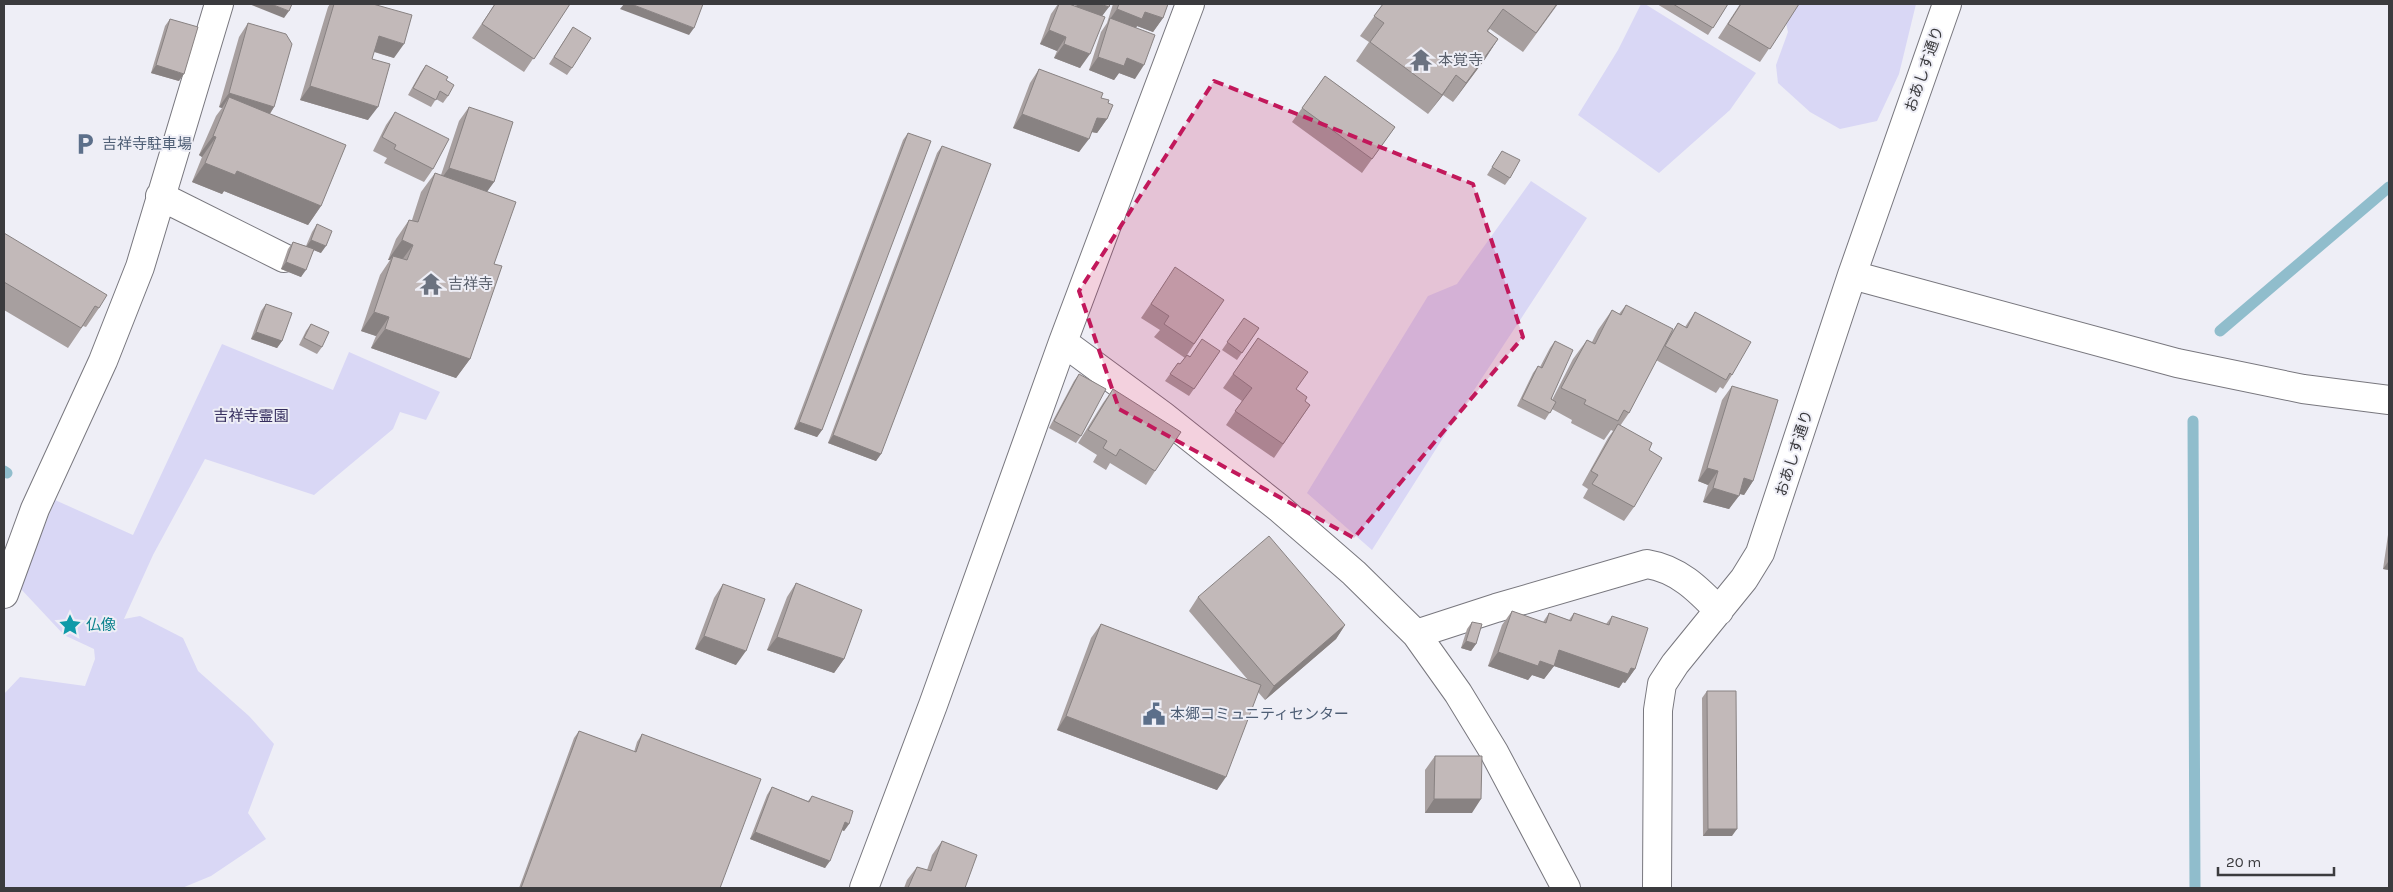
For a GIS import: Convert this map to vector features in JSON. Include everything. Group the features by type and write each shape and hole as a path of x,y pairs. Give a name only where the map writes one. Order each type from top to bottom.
{"street":[{"path":"4,594 35,509 110,344 140,267 219,4"},
{"path":"864,888 936,696 1063,342 1190,4"},
{"name":"おあしす通り","path":"1656,888 1658,710 1662,684 1744,579 1760,552 1852,275 1947,4"},
{"path":"160,196 284,258"},
{"path":"1852,275 2178,363 2304,388 2389,400"},
{"path":"1063,342 1162,415 1279,508 1354,573 1416,634 1458,693 1494,752 1566,888"},
{"path":"1416,634 1496,608 1647,564 1664,566 1680,575 1719,611"}],"highlighted area":[{"path":"1214,81 1473,184 1523,337 1354,538 1119,409 1079,291"}],"green space":[{"path":"1641,4 1645,4 1756,73 1730,110 1659,173 1578,115 1618,50"},
{"path":"1782,4 1916,4 1899,74 1877,121 1840,129 1810,112 1778,83 1776,65 1788,32"},
{"path":"1531,181 1587,218 1455,419 1372,550 1307,493 1428,296 1457,284"},
{"name":"吉祥寺霊園","path":"222,344 333,390 349,352 440,392 426,420 400,412 393,429 314,495 205,459 153,555 124,619 140,616 183,638 198,671 249,716 274,744 248,813 266,839 211,876 182,888 4,888 4,694 20,677 85,686 95,659 94,649 64,635 20,588 55,500 133,535"}],"building":[{"path":"271,4 292,4 289,11"},
{"path":"334,4 373,4 412,15 404,44 379,36 372,59 390,64 378,107 310,86"},
{"path":"495,4 570,4 534,59 482,24"},
{"path":"631,4 703,4 694,28"},
{"path":"1059,4 1069,4 1105,17 1090,54 1064,44 1066,37 1049,30"},
{"path":"1119,4 1168,4 1163,18 1145,12 1142,19 1117,9"},
{"name":"本覚寺","path":"1383,4 1557,4 1536,33 1503,9 1487,31 1498,39 1466,83 1456,75 1442,95 1370,42 1384,23 1374,16"},
{"path":"1673,4 1728,4 1713,28"},
{"path":"1741,4 1799,4 1770,49 1728,24"},
{"path":"1110,18 1155,35 1144,65 1127,58 1124,66 1098,57"},
{"path":"170,19 198,27 184,74 156,65"},
{"path":"248,23 286,34 292,44 274,107 229,93"},
{"path":"573,27 591,38 572,68 554,57"},
{"path":"426,65 448,77 446,80 454,85 448,96 440,91 436,100 413,88"},
{"path":"1039,69 1103,93 1101,98 1109,100 1108,103 1113,105 1107,119 1097,118 1089,139 1022,114"},
{"path":"1325,76 1395,127 1372,159 1302,108"},
{"path":"229,97 346,145 321,206 237,171 235,175 205,163 216,137 213,136"},
{"path":"469,107 513,122 494,182 449,168"},
{"path":"395,112 449,139 433,169 394,149 396,145 382,137"},
{"path":"908,133 931,141 822,430 799,422"},
{"path":"942,146 991,164 881,454 833,435"},
{"path":"1502,151 1520,160 1510,178 1492,167"},
{"name":"吉祥寺","path":"435,173 516,202 494,264 502,266 470,359 385,329 389,317 374,312 393,256 407,260 413,245 402,240 409,220 418,222"},
{"path":"317,224 332,231 326,246 311,240"},
{"path":"4,233 107,295 99,308 95,306 81,328 4,282"},
{"path":"293,242 314,249 306,270 286,262"},
{"path":"1175,267 1224,300 1194,344 1164,324 1169,316 1151,304"},
{"path":"266,304 292,313 282,341 256,332"},
{"path":"1626,305 1673,329 1629,413 1624,410 1618,421 1584,404 1586,400 1561,388 1587,340 1595,344 1612,310 1621,315"},
{"path":"1695,312 1751,342 1732,375 1730,373 1726,380 1665,346 1678,323 1687,328"},
{"path":"1244,318 1259,328 1242,353 1227,342"},
{"path":"311,324 329,332 322,347 304,338"},
{"path":"1258,338 1308,372 1296,389 1307,397 1305,401 1310,405 1283,444 1235,411 1252,388 1233,374"},
{"path":"1202,339 1220,351 1194,389 1170,374 1187,355 1190,357"},
{"path":"1555,341 1573,350 1551,399 1556,402 1550,413 1522,399 1538,366 1542,368"},
{"path":"1079,374 1106,389 1081,436 1054,421"},
{"path":"1732,386 1778,400 1753,481 1744,478 1739,496 1713,488 1718,471 1707,468"},
{"path":"1113,389 1181,432 1155,471 1120,449 1116,456 1103,448 1107,441 1088,430"},
{"path":"1618,424 1652,443 1649,450 1662,458 1634,507 1592,484 1598,475 1591,471"},
{"path":"1269,536 1345,625 1274,686 1198,597"},
{"path":"796,583 862,610 844,659 777,637"},
{"path":"723,584 765,599 746,651 704,636"},
{"path":"1512,611 1546,623 1549,613 1571,621 1574,613 1609,625 1612,616 1648,628 1635,669 1631,668 1628,674 1559,650 1554,666 1540,661 1538,666 1498,652"},
{"path":"1472,622 1482,624 1476,644 1466,641"},
{"name":"本郷コミュニティセンター","path":"1101,624 1261,685 1226,777 1066,716"},
{"path":"1707,691 1736,691 1737,829 1708,829"},
{"path":"579,731 636,752 642,734 761,779 720,888 521,888"},
{"path":"1435,756 1482,756 1481,799 1434,799"},
{"path":"772,787 809,802 812,796 853,811 849,824 845,822 830,861 755,832"},
{"path":"942,841 977,855 965,888 908,888 917,867 931,871"}],"waterway":[{"path":"2220,331 2389,187"},
{"path":"2193,421 2195,888"}],"place":[{"name":"本覚寺","path":"1421,60"},
{"name":"吉祥寺駐車場","path":"85,144"},
{"name":"吉祥寺","path":"431,284"},
{"name":"仏像","path":"70,625"},
{"name":"本郷コミュニティセンター","path":"1154,714"}]}
